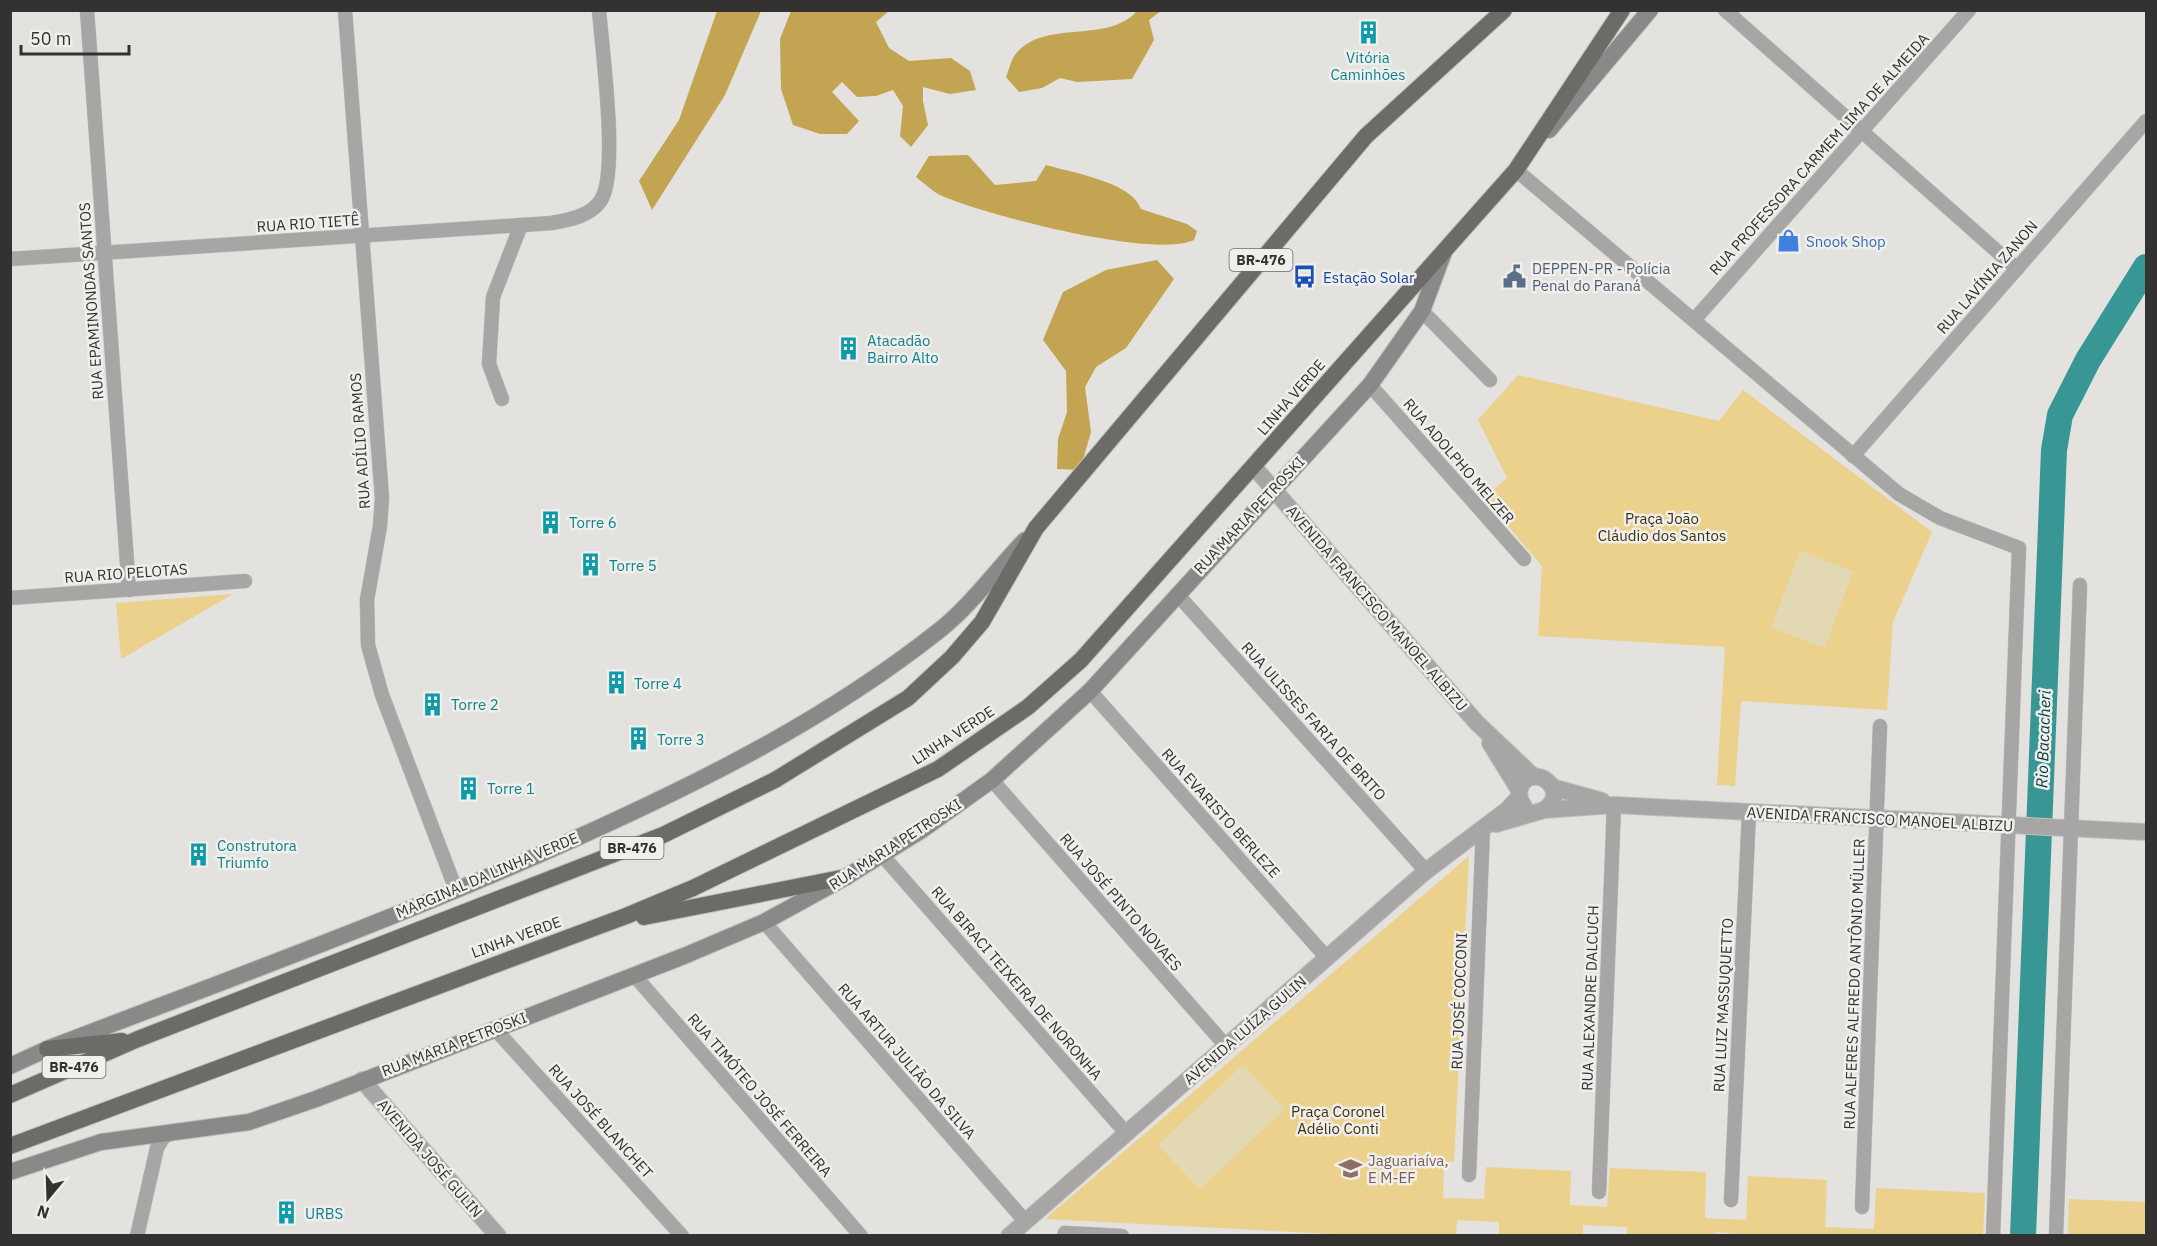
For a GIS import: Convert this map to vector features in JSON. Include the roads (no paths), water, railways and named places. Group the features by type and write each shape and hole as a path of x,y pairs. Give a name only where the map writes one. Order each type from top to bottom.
{"highway":[{"name":"BR-476","path":"10,1095 138,1039 663,836 775,780 908,698 951,657 982,622 1036,528 1366,136 1504,10"},
{"name":"LINHA VERDE","path":"10,1146 662,902 770,852 938,769 994,732 1028,707 1081,660 1516,170 1622,10"},
{"path":"599,926 846,877"},
{"path":"47,1049 138,1039"}],"main road":[{"path":"1516,170 1650,10"},
{"name":"RUA MARIA PETROSKI","path":"137,1135 249,1122 362,1080 764,922 882,855 992,780 1090,691 1370,385 1422,311 1444,251"},
{"name":"MARGINAL DA LINHA VERDE","path":"10,1066 47,1049 456,890 633,813 712,775 769,744 867,683 943,628 1036,528"},
{"path":"10,1172 77,1148 137,1135"}],"street":[{"name":"RUA EPAMINONDAS SANTOS","path":"87,10 129,590"},
{"name":"RUA ADÍLIO RAMOS","path":"345,10 382,498 380,525 367,600 368,645 382,695 456,890"},
{"name":"RUA RIO TIETÊ","path":"10,259 567,221 590,211 601,201 606,187 609,154 599,10"},
{"path":"1725,10 2017,269"},
{"name":"RUA PROFESSORA CARMEM LIMA DE ALMEIDA","path":"1694,320 1969,10"},
{"name":"RUA LAVÍNIA ZANON","path":"1853,456 2146,121"},
{"path":"1516,170 1853,456 1918,507 1950,522 2019,548 2013,825 1993,1236"},
{"path":"502,399 489,364 493,297 521,225"},
{"path":"1422,311 1490,380"},
{"name":"RUA ADOLPHO MELZER","path":"1370,385 1524,559"},
{"name":"AVENIDA FRANCISCO MANOEL ALBIZU","path":"1254,466 1476,722 1534,777"},
{"name":"RUA RIO PELOTAS","path":"10,598 245,581"},
{"path":"2056,1236 2064,828 2080,585"},
{"name":"RUA ULISSES FARIA DE BRITO","path":"1177,594 1426,871"},
{"name":"RUA EVARISTO BERLEZE","path":"1090,691 1327,958"},
{"name":"AVENIDA FRANCISCO MANOEL ALBIZU","path":"1476,722 1519,793"},
{"name":"RUA ALFERES ALFREDO ANTÔNIO MÜLLER","path":"1862,1207 1880,726"},
{"path":"1534,777 1545,779 1552,787 1554,798 1539,811 1525,807 1519,793 1525,781 1534,777"},
{"name":"RUA JOSÉ PINTO NOVAES","path":"992,780 1226,1046"},
{"name":"AVENIDA FRANCISCO MANOEL ALBIZU","path":"1552,787 1614,805"},
{"name":"AVENIDA LUÍZA GULIN","path":"1009,1236 1426,871 1460,843 1483,828 1519,793"},
{"name":"AVENIDA FRANCISCO MANOEL ALBIZU","path":"1539,811 1614,805 2146,832"},
{"name":"RUA ALEXANDRE DALCUCH","path":"1599,1192 1614,805"},
{"name":"AVENIDA LUÍZA GULIN","path":"1483,828 1539,811"},
{"name":"RUA LUIZ MASSUQUETTO","path":"1731,1200 1749,812"},
{"name":"RUA JOSÉ COCCONI","path":"1468,1175 1483,828"},
{"name":"RUA BIRACI TEIXEIRA DE NORONHA","path":"882,855 1126,1133"},
{"name":"RUA ARTUR JULIÃO DA SILVA","path":"764,922 1025,1221"},
{"name":"RUA TIMÓTEO JOSÉ FERREIRA","path":"634,975 861,1236"},
{"name":"RUA JOSÉ BLANCHET","path":"495,1029 682,1236"},
{"name":"AVENIDA JOSÉ GULIN","path":"362,1080 498,1236"},
{"path":"137,1236 157,1148 163,1138 172,1132"},
{"path":"137,1135 148,1139 157,1148"},
{"path":"1065,1234 1122,1236"}],"waterway":[{"name":"Rio Bacacheri","path":"2023,1236 2054,450 2060,415 2088,360 2146,267"}],"place":[{"name":"Vitória Caminhões","path":"1368,33"},
{"name":"Snook Shop","path":"1788,241"},
{"name":"Estação Solar","path":"1305,277"},
{"name":"DEPPEN-PR - Polícia Penal do Paraná","path":"1514,277"},
{"name":"Atacadão Bairro Alto","path":"849,349"},
{"name":"Torre 6","path":"551,522"},
{"name":"Torre 5","path":"591,565"},
{"name":"Torre 4","path":"616,683"},
{"name":"Torre 2","path":"433,704"},
{"name":"Torre 3","path":"639,739"},
{"name":"Torre 1","path":"469,788"},
{"name":"Construtora Triumfo","path":"199,854"},
{"name":"Jaguariaíva, E M-EF","path":"1350,1169"},
{"name":"URBS","path":"287,1213"}],"park label":[{"name":"Praça João Cláudio dos Santos","path":"1662,526"},
{"name":"Praça Coronel Adélio Conti","path":"1338,1120"}]}
